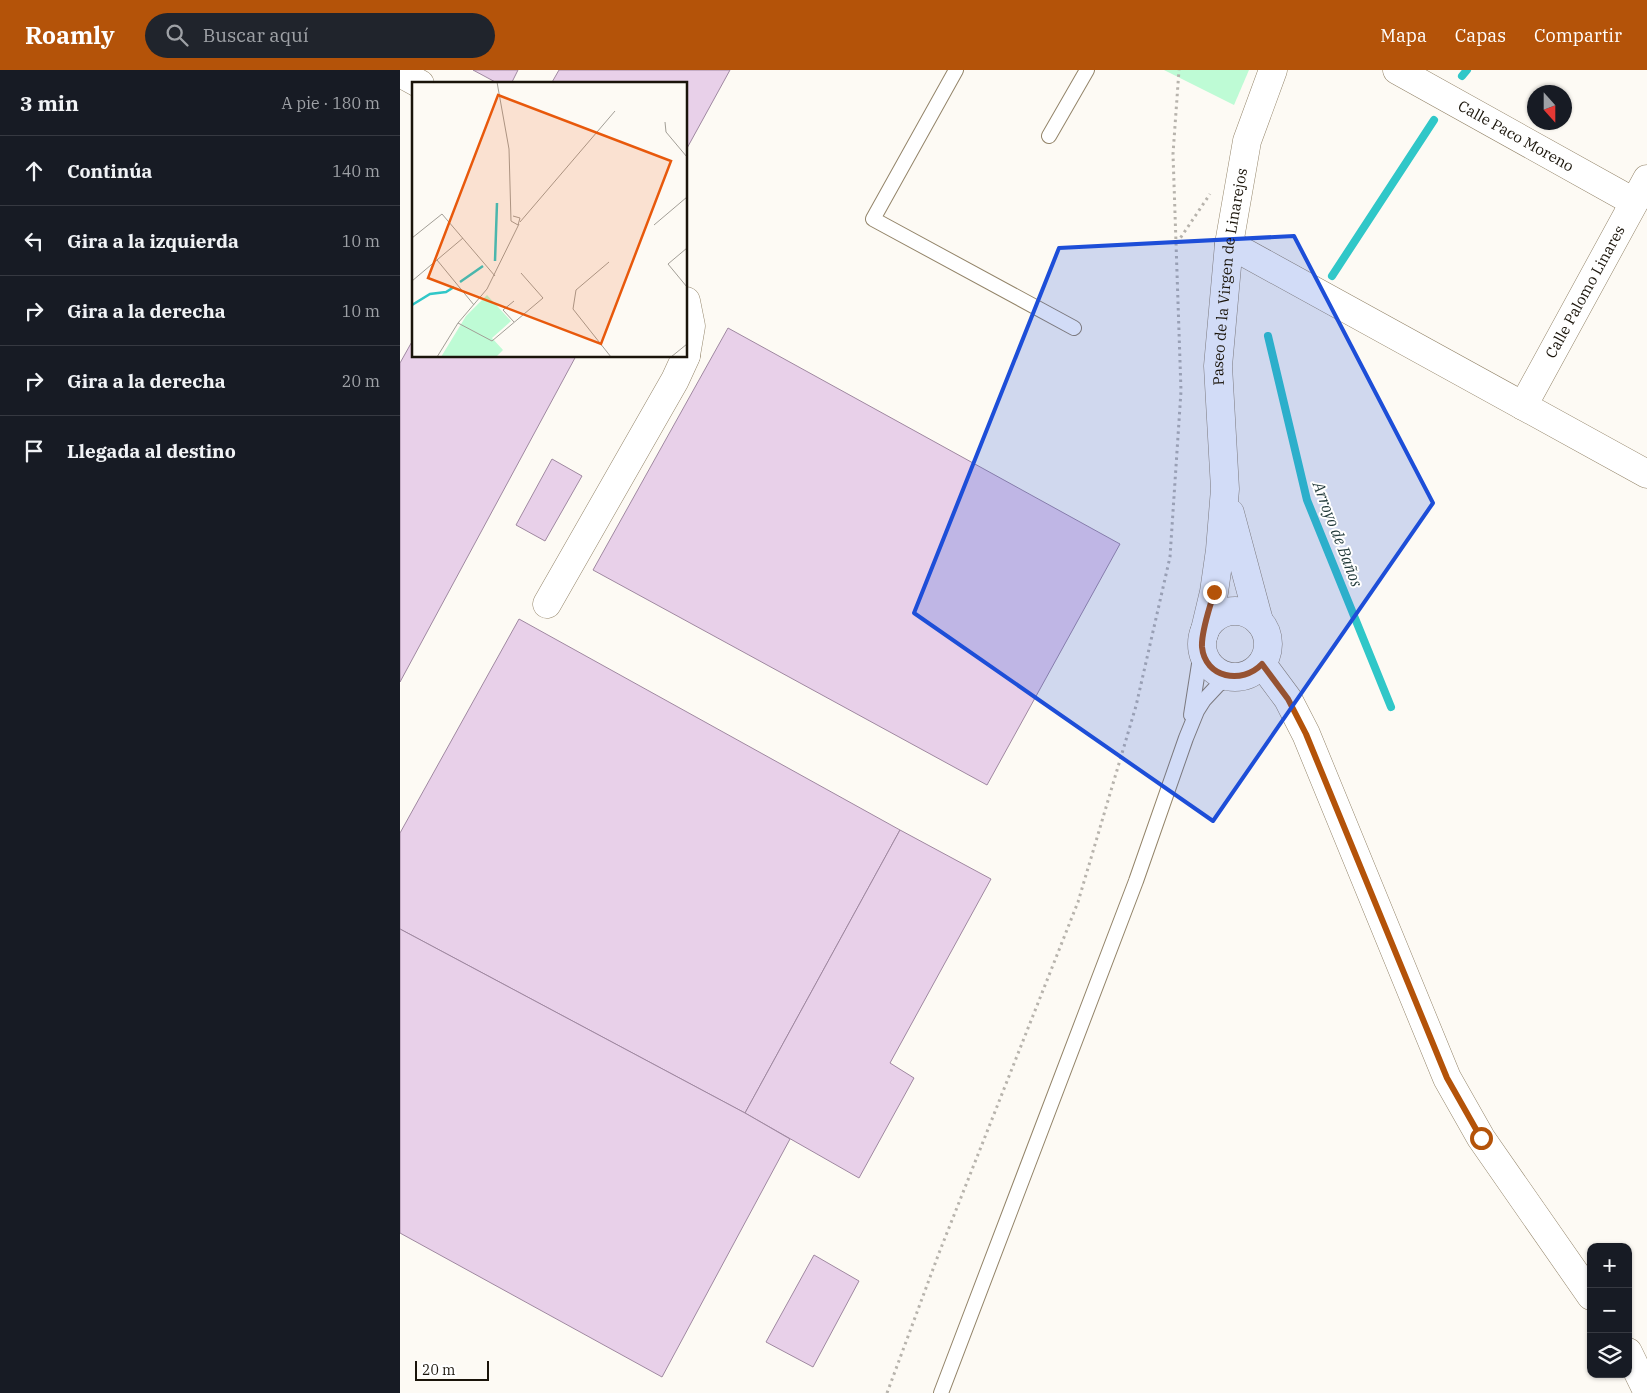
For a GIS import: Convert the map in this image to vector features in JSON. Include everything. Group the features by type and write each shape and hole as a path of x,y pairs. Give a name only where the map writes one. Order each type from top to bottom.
{"street":[{"name":"Paseo de la Virgen de Linarejos","path":"1225,489 1218,366 1229,244 1247,141 1273,70"},
{"name":"Calle Paco Moreno","path":"1397,70 1641,190"},
{"path":"400,73 416,82"},
{"name":"Calle Palomo Linares","path":"1523,406 1641,190"},
{"path":"1229,244 1647,474"},
{"path":"688,311 691,326 688,344"},
{"path":"547,604 675,380 685,358"},
{"path":"1225,489 1239,550 1259,621 1269,640 1268,652 1262,664 1247,675 1232,677 1222,675 1212,667 1203,653 1203,639 1214,592 1220,550 1225,489"},
{"path":"1203,639 1213,619 1234,610 1246,612 1259,621"},
{"path":"1262,664 1288,699 1306,734 1447,1078 1481,1138 1587,1290"},
{"path":"1632,1360 1647,1392"}],"lane":[{"path":"956,70 873,219 1074,328"},
{"path":"1049,136 1087,70"},
{"path":"1186,738 1203,639"},
{"path":"941,1393 1132,890 1186,738 1197,711 1204,700 1218,685 1232,677"}],"path":[{"path":"887,1393 939,1253 1078,902 1136,706 1170,557 1181,391 1173,154 1179,70"}],"highlighted area":[{"path":"1294,236 1433,503 1213,821 914,613 1059,248"}],"green space":[{"path":"1164,70 1249,70 1234,105"}],"building":[{"path":"473,70 518,70 512,82 495,82"},
{"path":"559,70 730,70 688,146 688,82 552,82"},
{"path":"728,328 1120,544 987,785 593,570"},
{"path":"412,342 412,358 575,358 400,682 400,363"},
{"path":"552,459 582,476 545,541 516,525"},
{"path":"519,619 900,830 745,1113 400,929 400,833"},
{"path":"900,830 991,879 890,1063 914,1078 859,1178 745,1113"},
{"path":"400,929 745,1113 790,1139 662,1377 400,1233"},
{"path":"814,1255 859,1281 813,1367 766,1342"}],"waterway":[{"name":"Arroyo de Baños","path":"1462,76 1467,70"},
{"name":"Arroyo de Baños","path":"1332,276 1434,120"},
{"name":"Arroyo de Baños","path":"1268,336 1307,500 1391,707"}],"route":[{"path":"1214,592 1202,639 1203,653 1210,664 1222,675 1232,677 1247,675 1262,664 1288,699 1306,734 1447,1078 1481,1138"}]}
